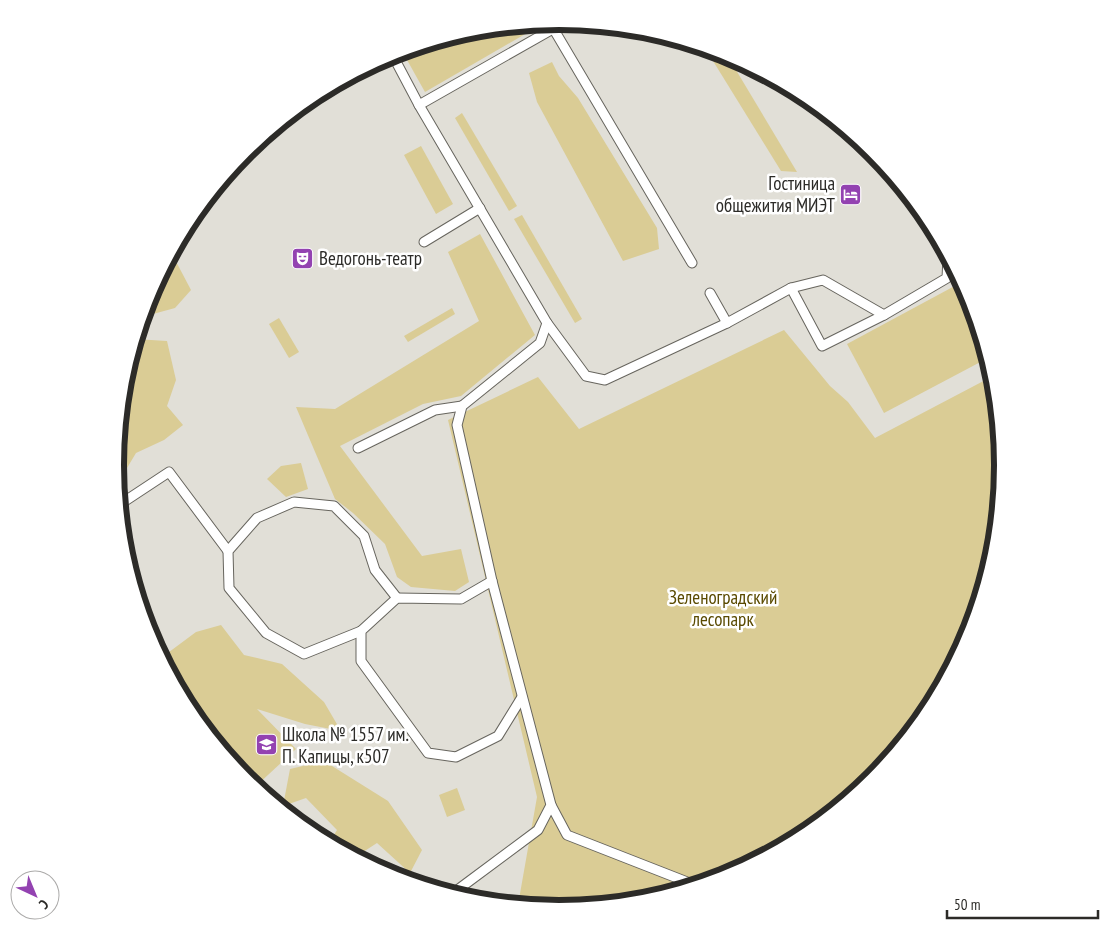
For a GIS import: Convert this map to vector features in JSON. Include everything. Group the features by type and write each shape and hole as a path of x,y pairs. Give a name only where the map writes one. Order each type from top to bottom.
{"lane":[{"path":"419,106 549,30"},
{"path":"554,30 692,262"},
{"path":"396,62 419,106 547,323 586,376 606,380 727,323 791,288 823,280 884,315"},
{"path":"424,242 480,208"},
{"path":"791,288 822,346 884,315 946,278 947,269"},
{"path":"710,293 727,323"},
{"path":"358,448 435,410 462,406 540,343 547,323"},
{"path":"462,406 457,425 492,581 551,805 567,835 685,881"},
{"path":"125,501 169,472 228,551 229,588 266,632 304,654 361,631 397,598 461,599 492,581"},
{"path":"228,551 257,518 294,502 334,506 364,536 375,570 397,598"},
{"path":"361,631 361,661 428,753 456,757 498,736 522,697"},
{"path":"460,888 538,830 551,805"}],"green space":[{"path":"530,31 425,92 406,58 474,38"},
{"path":"711,58 734,67 797,172 781,171"},
{"path":"552,62 559,76 578,98 657,228 659,249 623,261 537,102 529,73"},
{"path":"462,113 517,206 509,211 455,118"},
{"path":"421,146 453,204 436,214 404,155"},
{"path":"522,215 582,319 575,323 514,219"},
{"path":"480,234 535,335 461,396 423,404 340,446 422,556 461,549 469,582 455,591 411,587 397,577 385,544 353,513 335,499 296,407 335,409 479,321 448,252"},
{"path":"175,260 191,290 175,308 151,315"},
{"path":"955,286 970,325 981,362 884,413 847,344"},
{"path":"452,308 455,314 408,342 404,336"},
{"path":"279,318 299,352 289,358 269,324"},
{"name":"Зеленоградский лесопарк","path":"784,330 830,386 848,402 875,438 985,380 990,408 994,465 990,522 979,578 970,605 949,657 935,682 904,730 886,752 866,773 823,810 776,842 751,855 725,867 671,885 643,892 587,899 519,898 537,797 448,420 538,377 579,429"},
{"path":"142,339 167,341 176,380 167,406 183,425 164,440 136,453 127,468 123,466 124,437 127,408 138,352"},
{"path":"301,463 308,489 286,497 267,479 281,466"},
{"path":"221,625 244,655 282,664 324,702 341,731 305,724 257,709 296,749 261,782 231,752 213,730 197,707 168,657 167,654 196,632"},
{"path":"324,761 388,801 422,850 410,873 377,843 362,853 333,837 337,830 306,798 287,805 284,802 290,769"},
{"path":"457,788 465,810 447,817 439,795"}],"place":[{"name":"Гостиница общежития МИЭТ","path":"851,194"},
{"name":"Ведогонь-театр","path":"303,258"},
{"name":"Школа № 1557 им. П. Капицы, к507","path":"266,745"}]}
